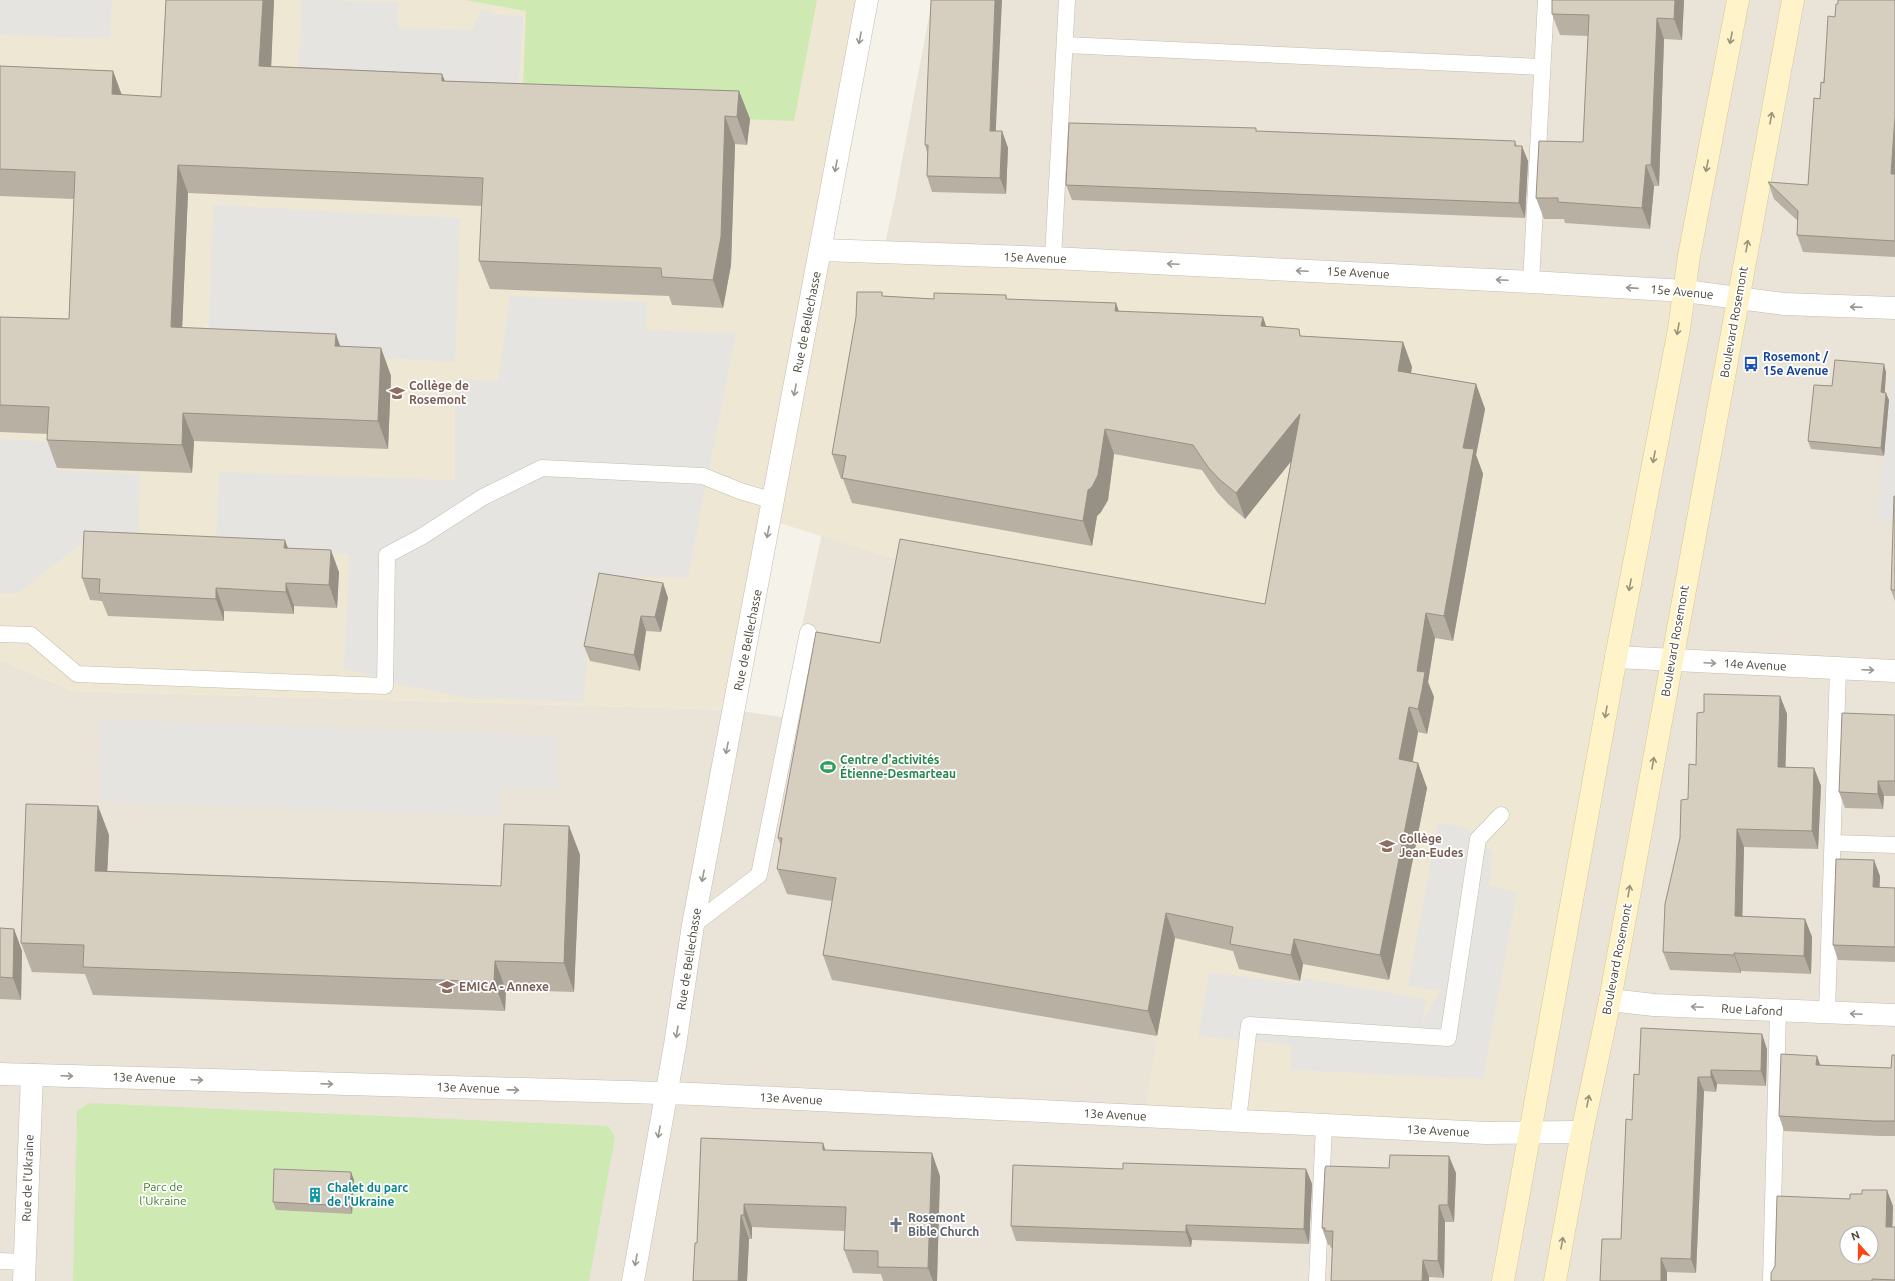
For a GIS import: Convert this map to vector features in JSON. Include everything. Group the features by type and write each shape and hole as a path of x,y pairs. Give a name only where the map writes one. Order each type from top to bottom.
{"main road":[{"path":"1503,1281 1616,657 1685,291 1689,256 1738,0"},
{"name":"Boulevard Rosemont","path":"1555,1281 1582,1132 1610,1000 1792,0"}],"street":[{"name":"Rue de Bellechasse","path":"633,1281 666,1094 693,925 821,250 866,0"},
{"name":"15e Avenue","path":"821,250 1053,258 1531,282 1685,291 1784,304 1895,308"},
{"name":"14e Avenue","path":"1616,657 1671,661 1895,671"},
{"name":"Rue Lafond","path":"1610,1000 1654,1005 1895,1015"},
{"name":"13e Avenue","path":"0,1074 666,1094 1486,1133 1582,1132"},
{"name":"Rue de l'Ukraine","path":"24,1271 32,1075"}],"lane":[{"path":"1053,258 1067,0"},
{"path":"1531,282 1546,0"},
{"path":"1065,45 1542,67"},
{"path":"0,634 31,635 77,674 385,686 387,555 421,537 483,497 542,468 703,476 740,491 774,501"},
{"path":"693,925 759,875 808,632"},
{"path":"1827,1012 1834,843 1838,669"},
{"path":"1238,1121 1249,1025 1448,1038 1478,839 1501,815"},
{"path":"1834,843 1895,845"},
{"path":"1771,1281 1778,1011"},
{"path":"1317,1281 1324,1125"},
{"path":"0,1261 24,1271"}],"shaded area":[{"path":"0,0 867,0 821,250 1685,291 1530,1132 1144,1116 1157,1036 910,564 770,520 734,710 73,691 0,660"},
{"path":"0,0 112,0 110,39 0,35"},
{"path":"302,0 398,2 398,28 472,30 482,9 495,15 523,16 518,97 298,87"},
{"path":"932,0 1895,0 1895,1281 0,1281 0,660 73,691 734,710 782,717 895,198"},
{"path":"213,205 460,218 455,362 208,348"},
{"path":"510,296 647,302 646,330 736,333 688,577 595,578 583,702 467,698 401,685 344,668 349,554 216,549 219,472 455,480 455,379 498,381"},
{"path":"1892,376 1895,376 1895,522 1878,521"},
{"path":"0,439 58,442 57,470 140,474 139,548 79,545 18,593 0,593"},
{"path":"99,719 557,736 556,789 500,787 498,816 100,801"},
{"path":"1438,823 1465,827 1493,853 1489,886 1517,892 1483,1079 1291,1070 1291,1045 1198,1036 1209,973 1302,984 1303,978 1426,999 1422,1023 1440,991 1408,986"}],"green space":[{"path":"465,0 817,0 794,121 522,110 526,11"},
{"name":"Parc de l'Ukraine","path":"89,1103 608,1126 615,1137 589,1281 73,1281 77,1111"}],"building":[{"path":"166,0 263,0 259,66 442,74 442,81 739,91 737,117 725,116 721,237 713,280 662,277 661,268 479,261 483,178 178,165 171,327 336,334 335,346 381,348 378,421 183,413 182,445 47,440 49,407 0,405 0,317 69,319 75,172 0,169 0,66 113,71 112,94 161,97"},
{"path":"931,0 995,0 990,131 1002,131 1000,178 927,176 928,145 925,145"},
{"path":"1552,0 1675,0 1674,19 1657,18 1651,165 1646,165 1642,208 1558,202 1558,198 1536,198 1539,141 1583,142 1589,15 1552,14"},
{"path":"1838,0 1895,0 1895,116 1891,174 1895,174 1895,241 1797,235 1798,211 1768,182 1808,185 1814,98 1820,99 1821,82 1824,83 1828,16 1835,17 1836,4 1838,4"},
{"path":"1069,123 1256,128 1256,131 1515,141 1515,146 1522,146 1519,203 1066,185"},
{"path":"857,292 882,292 882,296 934,299 934,293 1006,295 1006,299 1116,303 1115,311 1263,317 1261,326 1299,329 1300,336 1403,342 1398,371 1476,384 1463,448 1474,449 1444,616 1426,613 1417,671 1425,672 1422,690 1418,709 1409,707 1399,759 1418,763 1380,955 1294,939 1291,955 1230,944 1233,927 1166,913 1148,1011 823,955 836,878 777,869 782,838 778,838 816,632 880,643 900,539 1265,604 1300,414 1236,493 1219,479 1208,467 1193,445 1105,429 1098,475 1092,487 1088,490 1083,521 842,478 846,456 832,454 856,317"},
{"path":"1835,360 1884,364 1881,392 1886,393 1881,448 1808,441 1814,385 1832,386"},
{"path":"1894,496 1895,590 1891,590"},
{"path":"84,531 285,540 284,548 331,550 329,585 286,583 286,592 216,588 216,599 99,593 100,579 82,578"},
{"path":"599,573 663,583 655,617 641,616 634,655 584,646"},
{"path":"1704,694 1780,696 1778,767 1814,768 1812,831 1737,829 1735,916 1805,919 1804,956 1663,952 1665,904 1680,838 1681,800 1688,799 1689,764 1696,765 1697,713 1704,712"},
{"path":"1842,713 1895,715 1895,781 1878,781 1878,794 1839,792"},
{"path":"26,804 98,806 95,871 501,886 504,824 569,826 564,963 495,961 494,982 83,967 84,945 21,943"},
{"path":"1836,859 1874,860 1873,887 1895,888 1895,947 1833,945"},
{"path":"0,928 14,929 13,978 0,977"},
{"path":"1641,1028 1762,1034 1761,1071 1711,1070 1711,1077 1698,1077 1691,1259 1661,1258 1661,1281 1600,1281 1602,1239 1621,1239 1626,1119 1632,1120 1634,1074 1639,1075"},
{"path":"1781,1054 1817,1056 1816,1065 1891,1068 1892,1055 1895,1055 1895,1121 1779,1116"},
{"path":"701,1138 823,1143 823,1150 932,1153 928,1268 878,1267 878,1251 844,1250 846,1207 744,1204 744,1215 741,1215 738,1281 693,1281 695,1243 697,1243"},
{"path":"1390,1155 1449,1156 1448,1205 1439,1205 1438,1261 1423,1260 1422,1281 1331,1281 1333,1231 1325,1231 1325,1228 1322,1228 1325,1168 1326,1166 1389,1168"},
{"path":"1123,1163 1306,1169 1304,1229 1186,1225 1186,1232 1011,1226 1013,1165 1123,1169"},
{"name":"Chalet du parc de l'Ukraine","path":"274,1169 351,1172 350,1206 273,1202"},
{"path":"1862,1190 1887,1190 1886,1227 1895,1227 1895,1280 1771,1281 1771,1273 1775,1266 1777,1196 1850,1199 1850,1194 1862,1194"}],"place":[{"name":"Rosemont / 15e Avenue","path":"1751,364"},
{"name":"Collège de Rosemont","path":"397,393"},
{"name":"Centre d'activités Étienne-Desmarteau","path":"828,767"},
{"name":"Collège Jean-Eudes","path":"1387,846"},
{"name":"EMICA - Annexe","path":"447,987"},
{"name":"Chalet du parc de l'Ukraine","path":"315,1195"},
{"name":"Rosemont Bible Church","path":"896,1225"}]}
